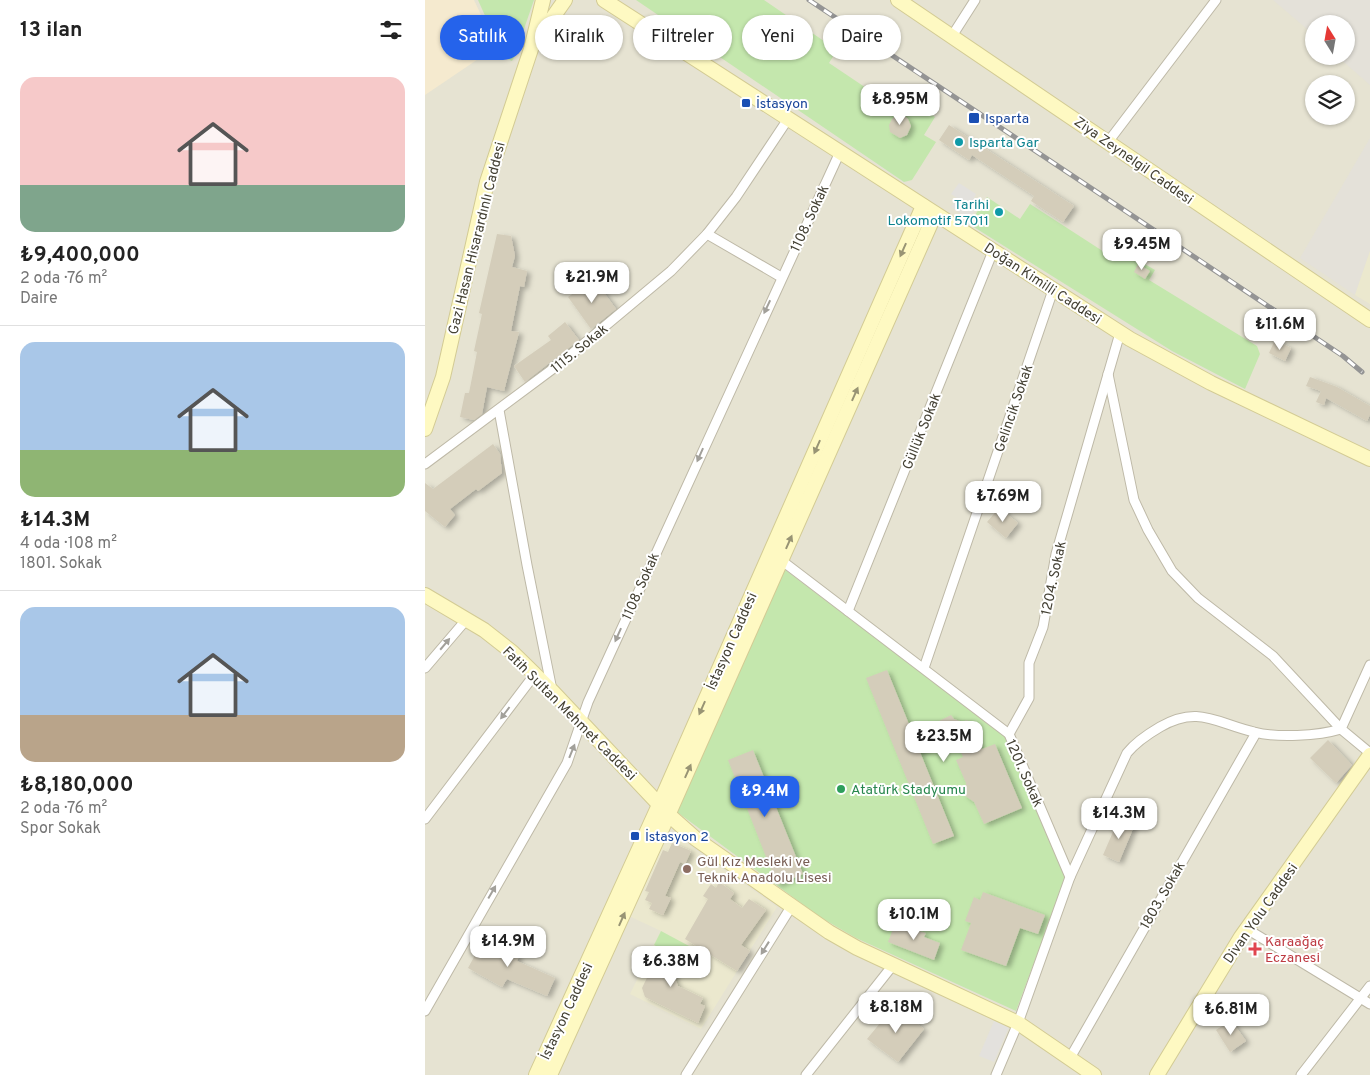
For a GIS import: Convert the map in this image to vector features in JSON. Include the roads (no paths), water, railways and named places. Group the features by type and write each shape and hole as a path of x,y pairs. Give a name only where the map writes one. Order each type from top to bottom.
{"main road":[{"name":"Gazi Hasan Hisarardınlı Caddesi","path":"425,429 443,378 487,182 531,49 543,0"},
{"name":"Gazi Hasan Hisarardınlı Caddesi","path":"531,49 565,0"},
{"name":"Doğan Kimilli Caddesi","path":"604,0 1120,333 1211,383 1370,459"},
{"name":"Ziya Zeynelgil Caddesi","path":"898,0 1370,320"},
{"name":"İstasyon Caddesi","path":"550,1075 923,206"},
{"name":"İstasyon Caddesi","path":"536,1075 664,810 781,560 935,214"},
{"name":"Fatih Sultan Mehmet Caddesi","path":"425,595 498,640 553,692 664,810 696,839 829,932 893,965 1018,1023 1094,1075"},
{"name":"Divan Yolu Caddesi","path":"1157,1075 1247,929 1370,754"}],"street":[{"path":"952,36 975,0"},
{"path":"1108,142 1216,0"},
{"name":"1115. Sokak","path":"425,464 499,410 630,307 671,270 707,234 742,190 788,119"},
{"name":"1108. Sokak","path":"425,1011 567,763 581,722 839,152"},
{"path":"707,234 781,277"},
{"name":"Güllük Sokak","path":"849,611 993,251"},
{"name":"Gelincik Sokak","path":"923,668 1053,290"},
{"name":"1204. Sokak","path":"1009,734 1029,698 1029,663 1043,627 1056,554 1120,333"},
{"name":"Divan Yolu Caddesi","path":"1108,374 1129,482 1143,520 1181,582 1198,598 1273,656 1341,729 1370,754"},
{"path":"499,410 553,692"},
{"name":"1201. Sokak","path":"781,560 1009,734 1070,878"},
{"path":"425,668 466,620"},
{"path":"996,1075 1018,1023 1070,878 1121,764 1133,746 1170,721 1190,715 1199,715 1256,733 1320,735 1341,729 1370,665"},
{"path":"425,819 535,674"},
{"name":"1803. Sokak","path":"1070,1058 1256,733"},
{"path":"686,1075 791,907"},
{"path":"1247,929 1370,1004"},
{"path":"806,1075 893,965"},
{"path":"1301,1075 1370,986"}],"railway":[{"path":"809,0 1343,356 1362,372"}],"place":[{"name":"İstasyon","path":"746,103"},
{"name":"Isparta","path":"974,118"},
{"name":"Isparta Gar","path":"959,142"},
{"name":"Tarihi Lokomotif 57011","path":"999,212"},
{"name":"Atatürk Stadyumu","path":"841,789"},
{"name":"İstasyon 2","path":"635,836"},
{"name":"Gül Kız Mesleki ve Teknik Anadolu Lisesi","path":"687,869"},
{"name":"Karaağaç Eczanesi","path":"1255,949"}]}
